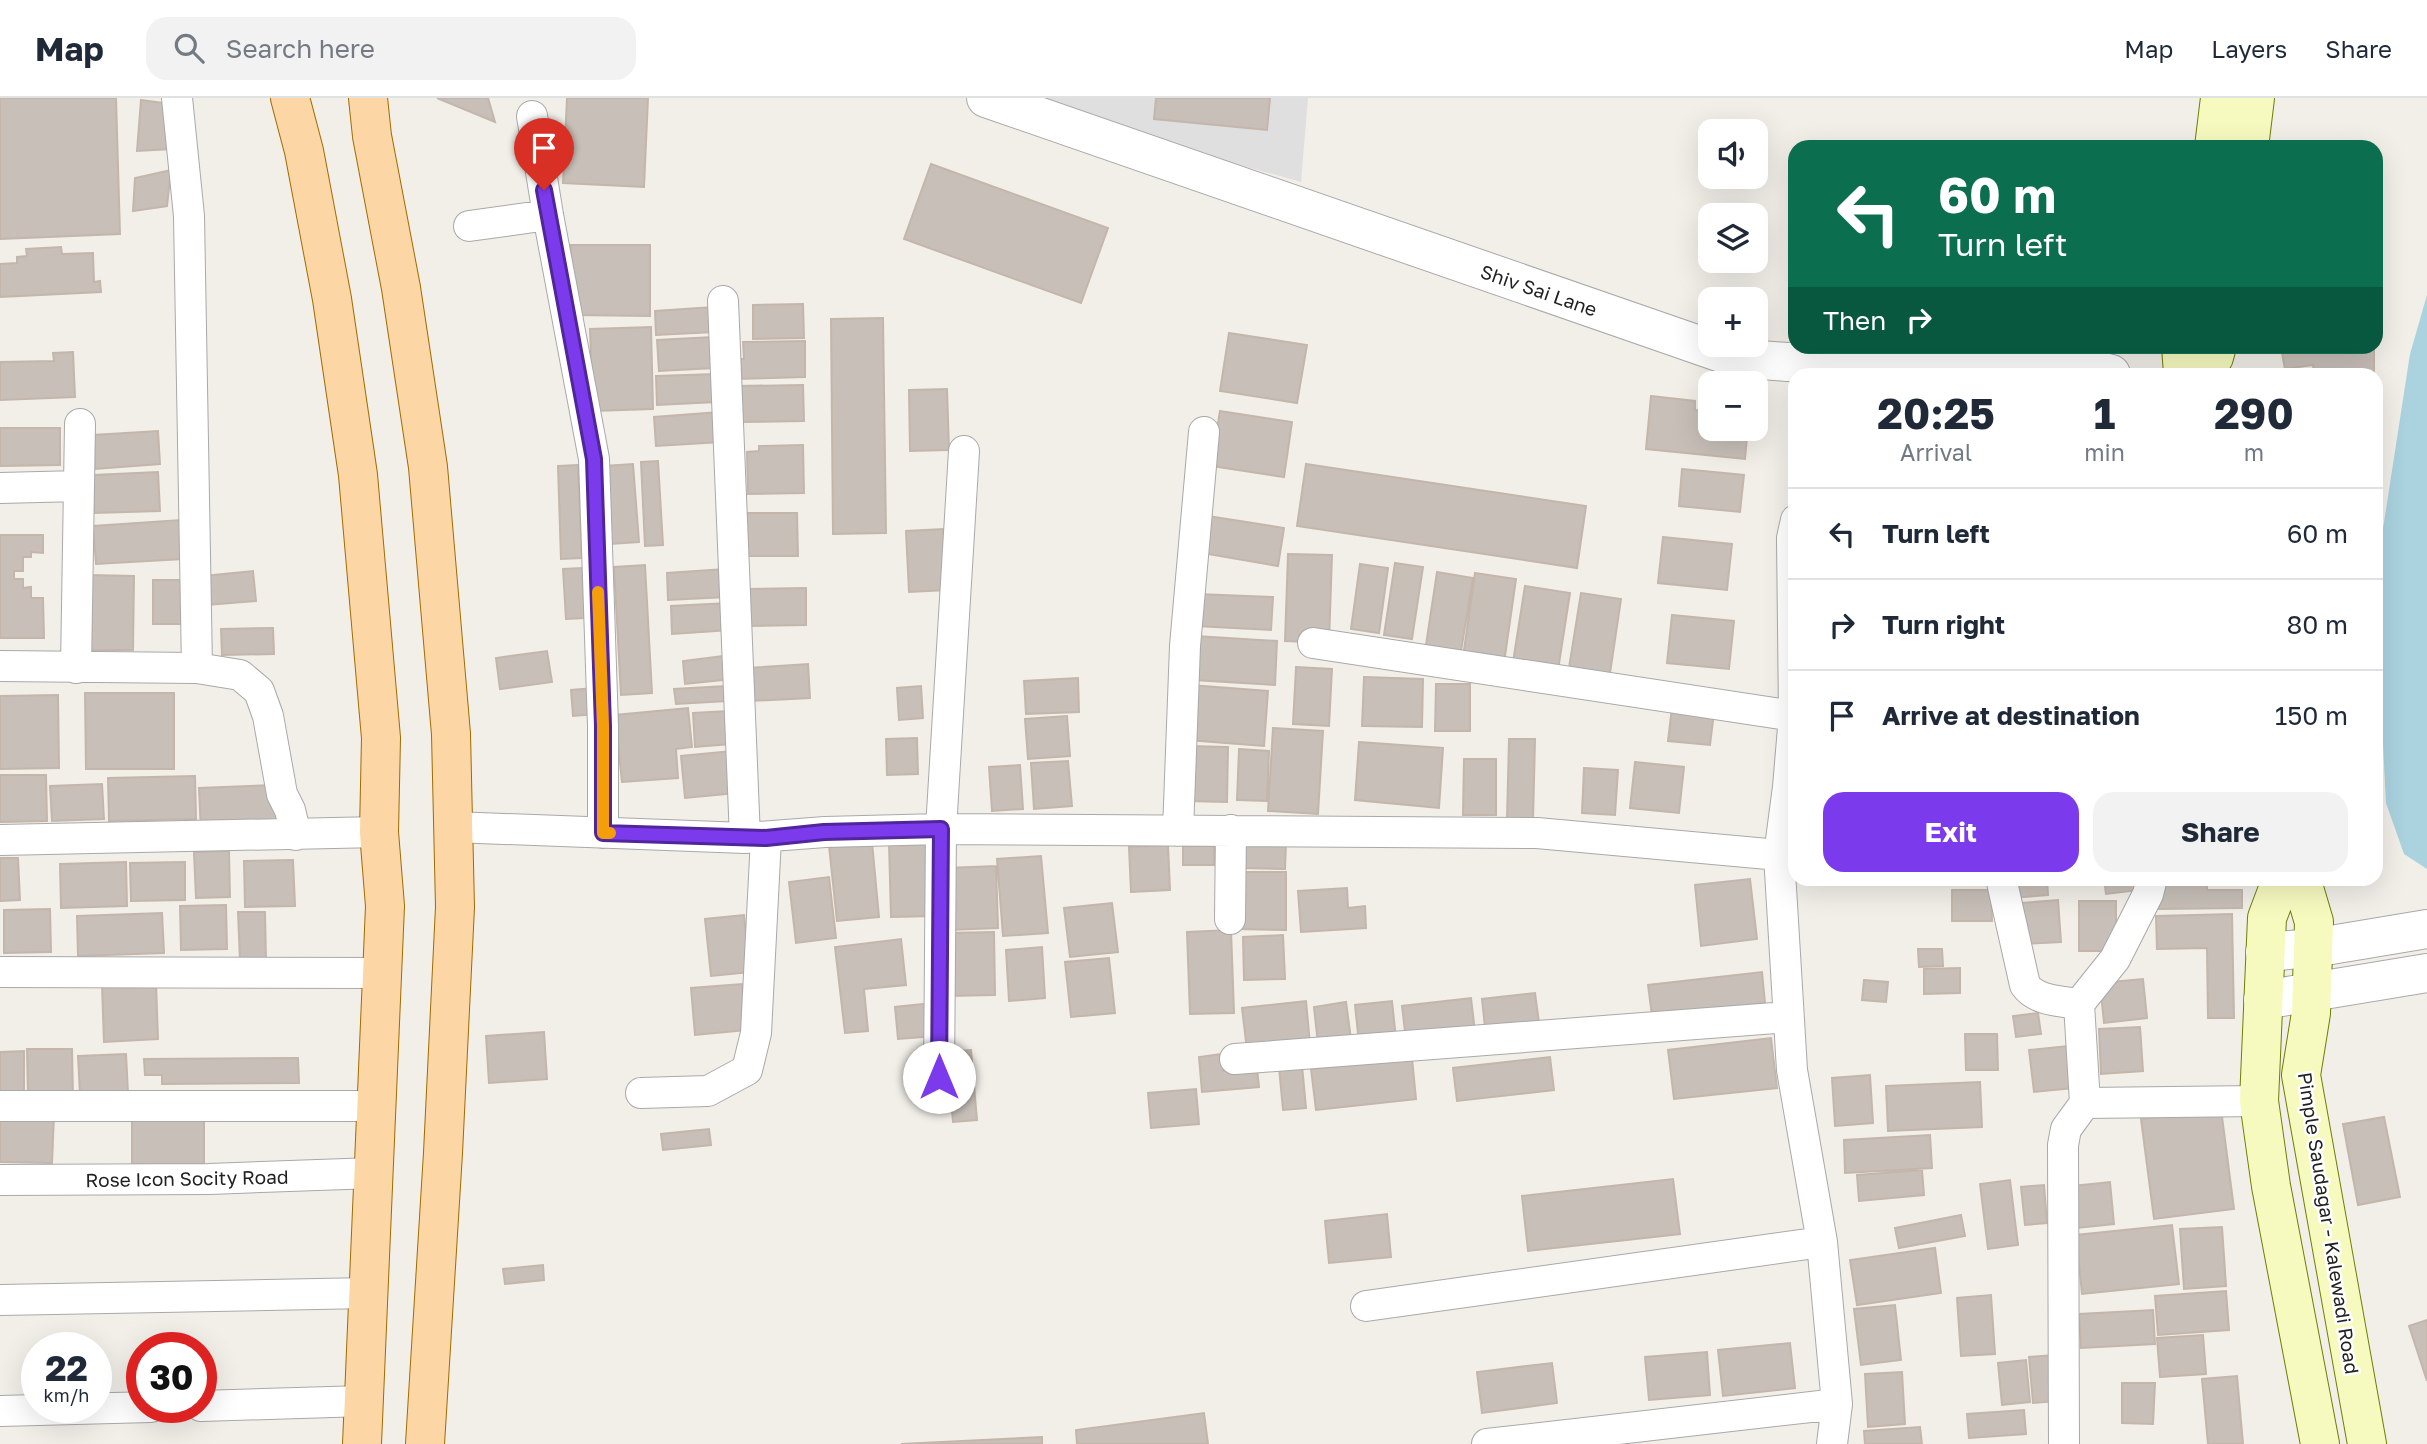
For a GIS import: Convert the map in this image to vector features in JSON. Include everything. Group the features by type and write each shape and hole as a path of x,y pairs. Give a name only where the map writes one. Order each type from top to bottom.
{"main road":[{"path":"290,98 304,151 332,299 358,475 382,738 379,832 385,906 362,1444"},
{"path":"2215,140 2220,98"},
{"path":"2250,140 2255,98"},
{"path":"370,99 372,136 401,288 428,467 451,734 455,907 425,1444"},
{"path":"2280,886 2267,918 2259,1101 2271,1186 2320,1444"},
{"name":"Pimple Saudagar - Kalewadi Road","path":"2303,886 2314,922 2312,993 2301,1075 2367,1444"}],"street":[{"path":"177,98 189,216 197,668"},
{"name":"Shiv Sai Lane","path":"986,98 1736,358 1822,367 1966,355 2074,368"},
{"path":"532,116 594,459 603,726 603,833"},
{"path":"469,226 548,215"},
{"path":"641,1093 708,1091 747,1070 756,1033 755,838 723,302"},
{"path":"76,668 80,424"},
{"path":"1178,831 1185,646 1204,432"},
{"path":"939,1077 941,829 964,451"},
{"path":"0,488 79,486"},
{"path":"1313,643 1788,715"},
{"path":"0,666 197,668 240,675 259,691 268,716 282,794 290,810 296,835"},
{"path":"1788,787 1779,855 1788,1017 1792,1070 1822,1242 1837,1404 1832,1444"},
{"path":"453,827 755,838 824,832 941,829 1537,833 1779,855"},
{"path":"1230,919 1231,830"},
{"path":"0,840 379,832"},
{"path":"2003,886 2025,985 2029,992 2079,1004"},
{"path":"2064,1444 2063,1145 2066,1129 2085,1103 2079,1004 2115,959 2150,886"},
{"path":"2264,952 2313,948 2427,929"},
{"path":"0,972 383,973"},
{"path":"2263,1000 2427,973"},
{"path":"1235,1059 1788,1017"},
{"path":"2085,1103 2259,1101"},
{"path":"0,1106 377,1105"},
{"name":"Rose Icon Socity Road","path":"0,1180 208,1179 374,1173"},
{"path":"1366,1306 1822,1242"},
{"path":"0,1300 368,1293"},
{"path":"217,1406 364,1401"},
{"path":"1487,1444 1837,1404"},
{"path":"0,1411 126,1408"}],"shaded area":[{"path":"1016,98 1308,98 1301,182 1143,138"}],"water":[{"path":"2427,295 2427,869 2404,854 2386,803 2383,744 2383,529 2410,354"}],"building":[{"path":"0,98 116,98 120,234 0,239"},
{"path":"437,98 488,98 495,122"},
{"path":"567,98 648,98 644,187 563,183"},
{"path":"1156,98 1270,98 1267,130 1154,119"},
{"path":"141,100 170,104 172,149 137,151"},
{"path":"931,164 1108,228 1081,303 904,239"},
{"path":"171,170 167,206 133,211 135,178"},
{"path":"571,245 650,245 650,316 571,315"},
{"path":"61,247 62,254 93,253 94,282 100,281 101,292 0,297 0,264 17,263 17,257 27,256 26,249"},
{"path":"803,304 804,338 753,339 753,305"},
{"path":"713,307 714,332 656,335 655,311"},
{"path":"883,318 886,533 833,534 831,319"},
{"path":"651,327 653,409 593,411 590,329"},
{"path":"1229,333 1307,345 1297,403 1220,391"},
{"path":"713,337 715,368 659,371 657,340"},
{"path":"805,341 805,377 734,379 733,359 744,359 743,342"},
{"path":"73,352 75,397 0,400 0,362 54,361 53,353"},
{"path":"2282,354 2374,354 2374,368 2313,368 2313,365 2285,368"},
{"path":"716,374 717,402 657,405 656,376"},
{"path":"803,385 804,421 740,422 739,386"},
{"path":"947,389 949,450 910,451 909,390"},
{"path":"1651,396 1695,401 1695,410 1698,410 1698,441 1747,441 1745,459 1646,449"},
{"path":"1220,411 1292,422 1284,477 1211,466"},
{"path":"719,412 721,442 656,446 654,417"},
{"path":"0,428 60,428 60,465 0,466"},
{"path":"158,431 160,464 95,469 93,435"},
{"path":"803,445 804,493 748,494 747,452 759,451 759,446"},
{"path":"658,461 663,545 645,546 641,462"},
{"path":"633,464 639,542 610,544 604,466"},
{"path":"1306,464 1586,506 1577,568 1297,526"},
{"path":"578,465 582,558 561,559 558,466"},
{"path":"1682,469 1744,475 1740,512 1679,506"},
{"path":"158,472 160,511 94,513 93,475"},
{"path":"743,513 797,513 798,556 743,556"},
{"path":"1208,516 1284,528 1278,566 1202,553"},
{"path":"181,520 183,559 96,564 93,526"},
{"path":"943,529 947,590 909,592 906,531"},
{"path":"0,535 43,535 43,553 31,552 31,557 23,557 23,571 14,571 14,579 23,579 23,588 31,587 31,598 43,598 44,638 0,638"},
{"path":"1663,537 1732,544 1727,590 1658,583"},
{"path":"1288,554 1332,555 1329,643 1285,641"},
{"path":"1395,563 1423,567 1412,639 1384,635"},
{"path":"1360,564 1388,568 1379,633 1351,629"},
{"path":"645,565 652,693 621,695 614,567"},
{"path":"582,568 585,618 566,619 563,569"},
{"path":"725,569 727,597 668,600 667,573"},
{"path":"253,571 256,601 207,605 204,576"},
{"path":"1437,572 1473,578 1461,651 1426,645"},
{"path":"1475,573 1516,579 1504,663 1463,657"},
{"path":"88,575 134,576 133,650 87,650"},
{"path":"153,580 181,580 181,624 153,624"},
{"path":"1525,586 1570,593 1558,670 1513,662"},
{"path":"806,588 806,625 746,626 746,589"},
{"path":"1581,593 1621,599 1609,680 1568,674"},
{"path":"1197,594 1273,597 1271,630 1196,626"},
{"path":"728,603 730,630 672,634 671,606"},
{"path":"1672,615 1734,621 1729,669 1667,663"},
{"path":"273,628 274,654 222,655 221,629"},
{"path":"1195,636 1277,641 1275,685 1193,680"},
{"path":"547,651 552,682 500,689 496,658"},
{"path":"730,655 732,679 685,684 683,661"},
{"path":"808,664 810,698 750,701 748,668"},
{"path":"1296,667 1332,669 1329,726 1293,724"},
{"path":"1364,677 1423,679 1422,727 1362,726"},
{"path":"1078,678 1079,712 1026,714 1024,681"},
{"path":"1436,684 1470,684 1470,731 1435,731"},
{"path":"1190,685 1268,691 1264,746 1187,740"},
{"path":"726,686 727,701 676,704 674,689"},
{"path":"921,686 923,718 899,720 897,688"},
{"path":"595,688 596,714 573,716 571,690"},
{"path":"85,693 174,693 174,769 86,769"},
{"path":"58,695 59,768 0,769 0,696"},
{"path":"1672,707 1714,712 1710,745 1668,741"},
{"path":"688,708 692,747 676,749 678,778 622,782 615,715"},
{"path":"728,711 731,744 695,747 693,713"},
{"path":"1067,716 1070,756 1028,759 1025,719"},
{"path":"1273,728 1323,731 1318,814 1268,811"},
{"path":"917,738 918,774 887,775 886,739"},
{"path":"1509,739 1535,739 1533,821 1507,820"},
{"path":"1359,742 1443,748 1439,808 1355,800"},
{"path":"1187,746 1228,747 1227,802 1186,801"},
{"path":"1239,749 1269,751 1267,801 1237,800"},
{"path":"732,751 736,793 685,798 681,756"},
{"path":"1464,759 1496,759 1496,815 1463,815"},
{"path":"1068,761 1072,806 1034,809 1031,763"},
{"path":"1635,762 1684,767 1679,813 1630,808"},
{"path":"1020,765 1023,809 992,811 989,767"},
{"path":"1584,768 1618,770 1615,815 1582,813"},
{"path":"0,775 46,775 47,821 0,822"},
{"path":"195,776 196,819 109,821 108,778"},
{"path":"102,784 104,819 52,821 50,786"},
{"path":"275,785 277,831 201,833 199,788"},
{"path":"1242,841 1286,843 1285,869 1241,868"},
{"path":"872,842 879,917 837,921 829,846"},
{"path":"932,842 935,916 891,917 889,843"},
{"path":"1168,845 1170,890 1131,892 1129,847"},
{"path":"1183,846 1214,846 1214,865 1183,865"},
{"path":"229,851 230,897 196,898 194,852"},
{"path":"1041,856 1048,933 1003,936 997,859"},
{"path":"0,858 18,858 20,900 0,901"},
{"path":"293,860 295,906 245,907 244,861"},
{"path":"126,862 127,906 61,908 60,864"},
{"path":"185,862 185,900 131,901 130,863"},
{"path":"996,866 998,928 949,930 946,868"},
{"path":"1238,872 1286,872 1286,930 1237,929"},
{"path":"829,877 836,938 796,943 789,882"},
{"path":"1750,879 1757,939 1701,946 1695,885"},
{"path":"2010,886 2047,886 2048,895 2011,898"},
{"path":"2105,886 2139,886 2140,890 2106,894"},
{"path":"2159,886 2207,886 2207,890 2242,890 2242,908 2159,909"},
{"path":"1347,888 1348,908 1365,906 1366,928 1301,932 1298,891"},
{"path":"1952,890 1991,890 1992,921 1952,921"},
{"path":"2058,900 2061,942 2024,944 2021,903"},
{"path":"2079,901 2116,901 2116,951 2079,951"},
{"path":"1112,903 1118,952 1070,957 1064,908"},
{"path":"226,905 227,949 181,950 180,906"},
{"path":"50,909 51,952 4,953 4,910"},
{"path":"238,912 265,912 266,961 240,961"},
{"path":"162,913 164,953 78,956 77,916"},
{"path":"2232,914 2234,1018 2208,1018 2207,948 2157,949 2156,916"},
{"path":"744,915 750,972 711,976 705,919"},
{"path":"1231,930 1234,1013 1190,1014 1187,932"},
{"path":"994,932 995,995 948,996 946,933"},
{"path":"1283,935 1285,979 1244,980 1243,937"},
{"path":"901,939 906,985 864,989 868,1031 845,1033 835,947"},
{"path":"1042,947 1045,998 1009,1001 1006,950"},
{"path":"1918,949 1942,949 1943,966 1919,967"},
{"path":"1109,958 1115,1013 1071,1017 1065,962"},
{"path":"1960,968 1960,993 1924,994 1924,969"},
{"path":"1762,972 1765,1003 1652,1016 1648,985"},
{"path":"2143,979 2147,1018 2104,1023 2100,983"},
{"path":"1864,980 1888,982 1886,1002 1862,1000"},
{"path":"156,983 158,1039 104,1042 102,985"},
{"path":"742,984 746,1030 695,1035 691,988"},
{"path":"1535,993 1540,1030 1486,1037 1482,999"},
{"path":"1471,998 1475,1032 1406,1040 1402,1006"},
{"path":"1306,1001 1310,1044 1247,1050 1242,1008"},
{"path":"1392,1001 1396,1039 1359,1043 1355,1005"},
{"path":"1346,1002 1351,1039 1318,1044 1314,1007"},
{"path":"932,1003 935,1036 898,1039 895,1007"},
{"path":"2038,1013 2041,1034 2016,1037 2013,1016"},
{"path":"2140,1027 2143,1071 2101,1074 2099,1029"},
{"path":"544,1032 547,1079 489,1083 486,1036"},
{"path":"1965,1034 1997,1034 1998,1070 1966,1070"},
{"path":"1771,1038 1777,1088 1674,1099 1668,1050"},
{"path":"2068,1046 2073,1088 2034,1092 2029,1050"},
{"path":"27,1049 72,1049 73,1097 28,1097"},
{"path":"971,1050 977,1120 953,1122 947,1052"},
{"path":"24,1051 24,1095 0,1095 0,1052"},
{"path":"126,1054 128,1093 80,1095 78,1056"},
{"path":"1222,1054 1223,1071 1257,1068 1259,1087 1202,1092 1199,1057"},
{"path":"1550,1057 1554,1090 1457,1101 1453,1068"},
{"path":"298,1058 299,1083 162,1084 162,1075 145,1075 144,1059"},
{"path":"1412,1058 1416,1099 1316,1110 1311,1069"},
{"path":"1302,1065 1306,1108 1283,1110 1279,1067"},
{"path":"1870,1075 1873,1123 1835,1126 1832,1078"},
{"path":"1980,1082 1982,1127 1888,1131 1886,1086"},
{"path":"1196,1089 1199,1124 1151,1128 1148,1093"},
{"path":"2221,1109 2234,1209 2154,1219 2141,1119"},
{"path":"0,1114 54,1115 52,1163 0,1162"},
{"path":"132,1115 204,1115 204,1175 132,1175"},
{"path":"2384,1117 2400,1197 2358,1205 2343,1124"},
{"path":"709,1129 711,1145 663,1150 661,1134"},
{"path":"1930,1135 1932,1168 1845,1173 1844,1140"},
{"path":"1922,1170 1924,1195 1859,1201 1857,1175"},
{"path":"1673,1179 1680,1234 1528,1251 1522,1196"},
{"path":"2010,1180 2018,1245 1988,1249 1980,1184"},
{"path":"2110,1182 2114,1224 2077,1228 2073,1186"},
{"path":"2044,1185 2047,1223 2025,1225 2021,1187"},
{"path":"1387,1214 1391,1257 1329,1263 1325,1221"},
{"path":"1961,1215 1965,1236 1899,1248 1895,1228"},
{"path":"2172,1225 2179,1284 2082,1294 2076,1235"},
{"path":"2222,1227 2226,1286 2184,1289 2180,1229"},
{"path":"1935,1248 1941,1293 1857,1305 1850,1260"},
{"path":"543,1265 544,1280 505,1284 503,1269"},
{"path":"2226,1291 2229,1330 2158,1335 2155,1296"},
{"path":"1991,1295 1995,1354 1961,1356 1957,1298"},
{"path":"1895,1305 1901,1360 1861,1365 1854,1309"},
{"path":"2153,1310 2155,1344 2081,1348 2079,1314"},
{"path":"2427,1320 2427,1381 2409,1326"},
{"path":"2203,1335 2206,1374 2160,1377 2157,1338"},
{"path":"1790,1343 1795,1388 1723,1396 1718,1350"},
{"path":"1707,1352 1710,1395 1649,1400 1645,1357"},
{"path":"2054,1355 2057,1401 2033,1403 2029,1357"},
{"path":"2026,1360 2030,1402 2002,1405 1998,1363"},
{"path":"1552,1363 1557,1403 1482,1413 1477,1372"},
{"path":"1902,1372 1905,1424 1868,1427 1865,1374"},
{"path":"2237,1376 2243,1444 2208,1444 2202,1379"},
{"path":"2122,1383 2155,1383 2153,1424 2122,1423"},
{"path":"2024,1410 2026,1434 1969,1438 1967,1414"},
{"path":"1204,1413 1208,1444 1077,1444 1076,1430"},
{"path":"1920,1427 1922,1444 1865,1444 1864,1431"},
{"path":"1042,1437 1042,1444 901,1444"}],"slow traffic":[{"path":"598,592 603,726 603,833 610,833"}],"route":[{"path":"544,190 594,459 603,726 603,833 766,838 824,832 941,829 939,1077"}]}
